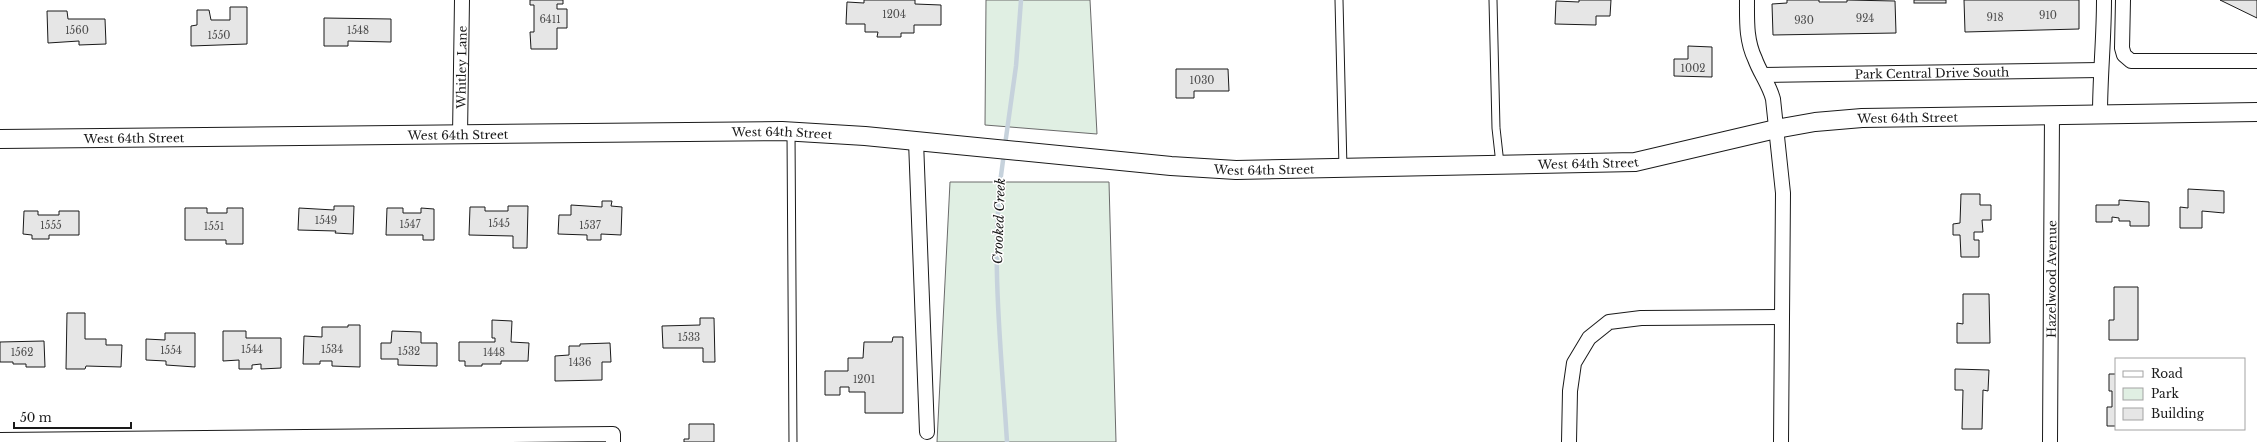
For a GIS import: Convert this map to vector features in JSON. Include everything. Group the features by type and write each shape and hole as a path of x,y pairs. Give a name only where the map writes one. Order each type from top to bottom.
{"street":[{"name":"Whitley Lane","path":"460,135 462,0"},
{"path":"1747,0 1749,44 1755,61 1764,75 1773,99 1783,193 1782,442"},
{"path":"2100,114 2100,70 2104,50 2104,0"},
{"path":"2123,0 2122,48 2127,57 2137,62 2257,61"},
{"name":"Park Central Drive South","path":"1764,75 2100,70"},
{"name":"West 64th Street","path":"0,139 791,132 916,141 1236,170 1635,162 1776,129 1815,122 1862,118 2257,112"},
{"name":"Hazelwood Avenue","path":"2050,442 2052,115"},
{"path":"916,141 927,432"},
{"path":"1569,442 1570,391 1574,363 1589,338 1609,322 1641,318 1782,317"},
{"path":"0,440 613,438"}],"lane":[{"path":"1339,0 1343,168"},
{"path":"1493,0 1496,128 1500,165"},
{"path":"791,132 793,442"}],"green space":[{"path":"986,0 1090,0 1097,134 985,125"},
{"path":"950,182 1109,182 1116,442 937,442"}],"building":[{"path":"530,0 563,0 563,4 557,4 557,9 567,9 567,28 557,28 557,49 531,49 530,32 534,32 534,5 530,5"},
{"path":"864,0 915,0 915,4 941,5 941,25 914,25 914,33 901,33 901,37 877,37 878,32 865,32 865,24 846,24 847,2 864,3"},
{"path":"1579,0 1611,0 1610,16 1596,16 1596,25 1555,24 1556,1 1579,2"},
{"path":"1787,0 1819,0 1819,2 1847,2 1847,0 1895,1 1896,33 1773,35 1772,4 1787,3"},
{"path":"1914,0 1946,0 1946,3 1914,3"},
{"path":"1964,0 2079,0 2079,29 1965,32"},
{"path":"2220,0 2257,0 2257,18"},
{"path":"230,7 247,7 247,44 191,46 191,26 197,25 197,10 209,10 211,20 230,20"},
{"path":"47,11 67,11 68,19 105,19 106,44 79,45 79,41 48,43"},
{"path":"324,18 391,19 391,42 348,41 348,46 324,46"},
{"path":"1688,46 1712,47 1712,77 1674,76 1674,59 1688,59"},
{"path":"1176,69 1228,69 1229,91 1194,91 1194,98 1176,98"},
{"path":"2188,189 2224,191 2224,213 2202,211 2202,228 2180,228 2180,207 2188,208"},
{"path":"1961,194 1980,194 1980,205 1991,205 1991,220 1982,220 1983,232 1974,232 1974,240 1979,240 1979,257 1961,257 1960,235 1953,235 1953,224 1960,223"},
{"path":"2119,200 2149,202 2149,226 2130,226 2130,221 2119,221 2119,218 2112,217 2112,222 2096,222 2096,205 2119,205"},
{"path":"602,201 612,201 611,206 622,207 621,235 601,234 601,240 587,240 587,235 558,234 559,215 571,215 571,205 602,207"},
{"path":"334,206 354,206 353,234 335,233 336,231 298,230 299,208 334,210"},
{"path":"508,206 528,206 527,248 513,248 513,236 469,235 470,207 485,207 485,211 508,211"},
{"path":"185,208 207,208 207,213 227,213 227,208 243,208 243,244 226,244 226,240 185,240"},
{"path":"387,208 403,208 403,213 421,213 421,208 434,209 434,240 423,240 423,235 386,235"},
{"path":"24,211 38,211 38,215 59,215 59,211 79,211 79,235 49,235 49,239 32,239 32,235 23,234"},
{"path":"2114,287 2138,287 2138,340 2109,340 2109,320 2114,320"},
{"path":"1963,294 1989,294 1990,343 1957,343 1957,323 1963,324"},
{"path":"67,313 85,313 85,339 106,339 106,345 122,345 121,367 86,366 85,369 66,369"},
{"path":"700,318 714,318 715,362 703,362 703,348 663,348 662,326 700,325"},
{"path":"492,320 512,321 511,342 529,343 528,361 501,361 501,364 465,366 465,361 459,361 459,342 495,342 495,338 492,338"},
{"path":"348,325 360,325 360,367 332,366 332,361 320,361 320,364 303,364 304,336 322,337 322,327 348,327"},
{"path":"223,331 246,331 246,338 281,338 281,368 261,369 261,364 252,365 252,369 239,369 239,360 223,361"},
{"path":"392,331 421,332 421,343 437,343 437,366 398,365 398,359 381,359 381,343 391,343"},
{"path":"165,333 195,333 195,367 166,365 166,361 146,360 146,339 165,340"},
{"path":"893,337 903,337 903,413 865,413 865,392 849,392 849,387 840,387 840,395 825,395 825,371 848,371 848,358 863,358 864,342 892,342"},
{"path":"44,341 45,367 26,367 26,364 0,362 0,342"},
{"path":"610,343 611,362 602,362 602,380 555,381 555,356 569,355 569,346"},
{"path":"1955,369 1989,370 1988,391 1983,390 1982,429 1962,429 1963,390 1955,390"},
{"path":"2109,374 2115,374 2115,426 2107,426 2107,407 2112,407 2112,391 2109,391"},
{"path":"689,424 714,424 714,442 684,442 684,439 689,439"}],"waterway":[{"name":"Crooked Creek","path":"1005,145 1016,66 1021,0"},
{"name":"Crooked Creek","path":"1004,153 997,225 997,261 999,333 1007,442"}]}
